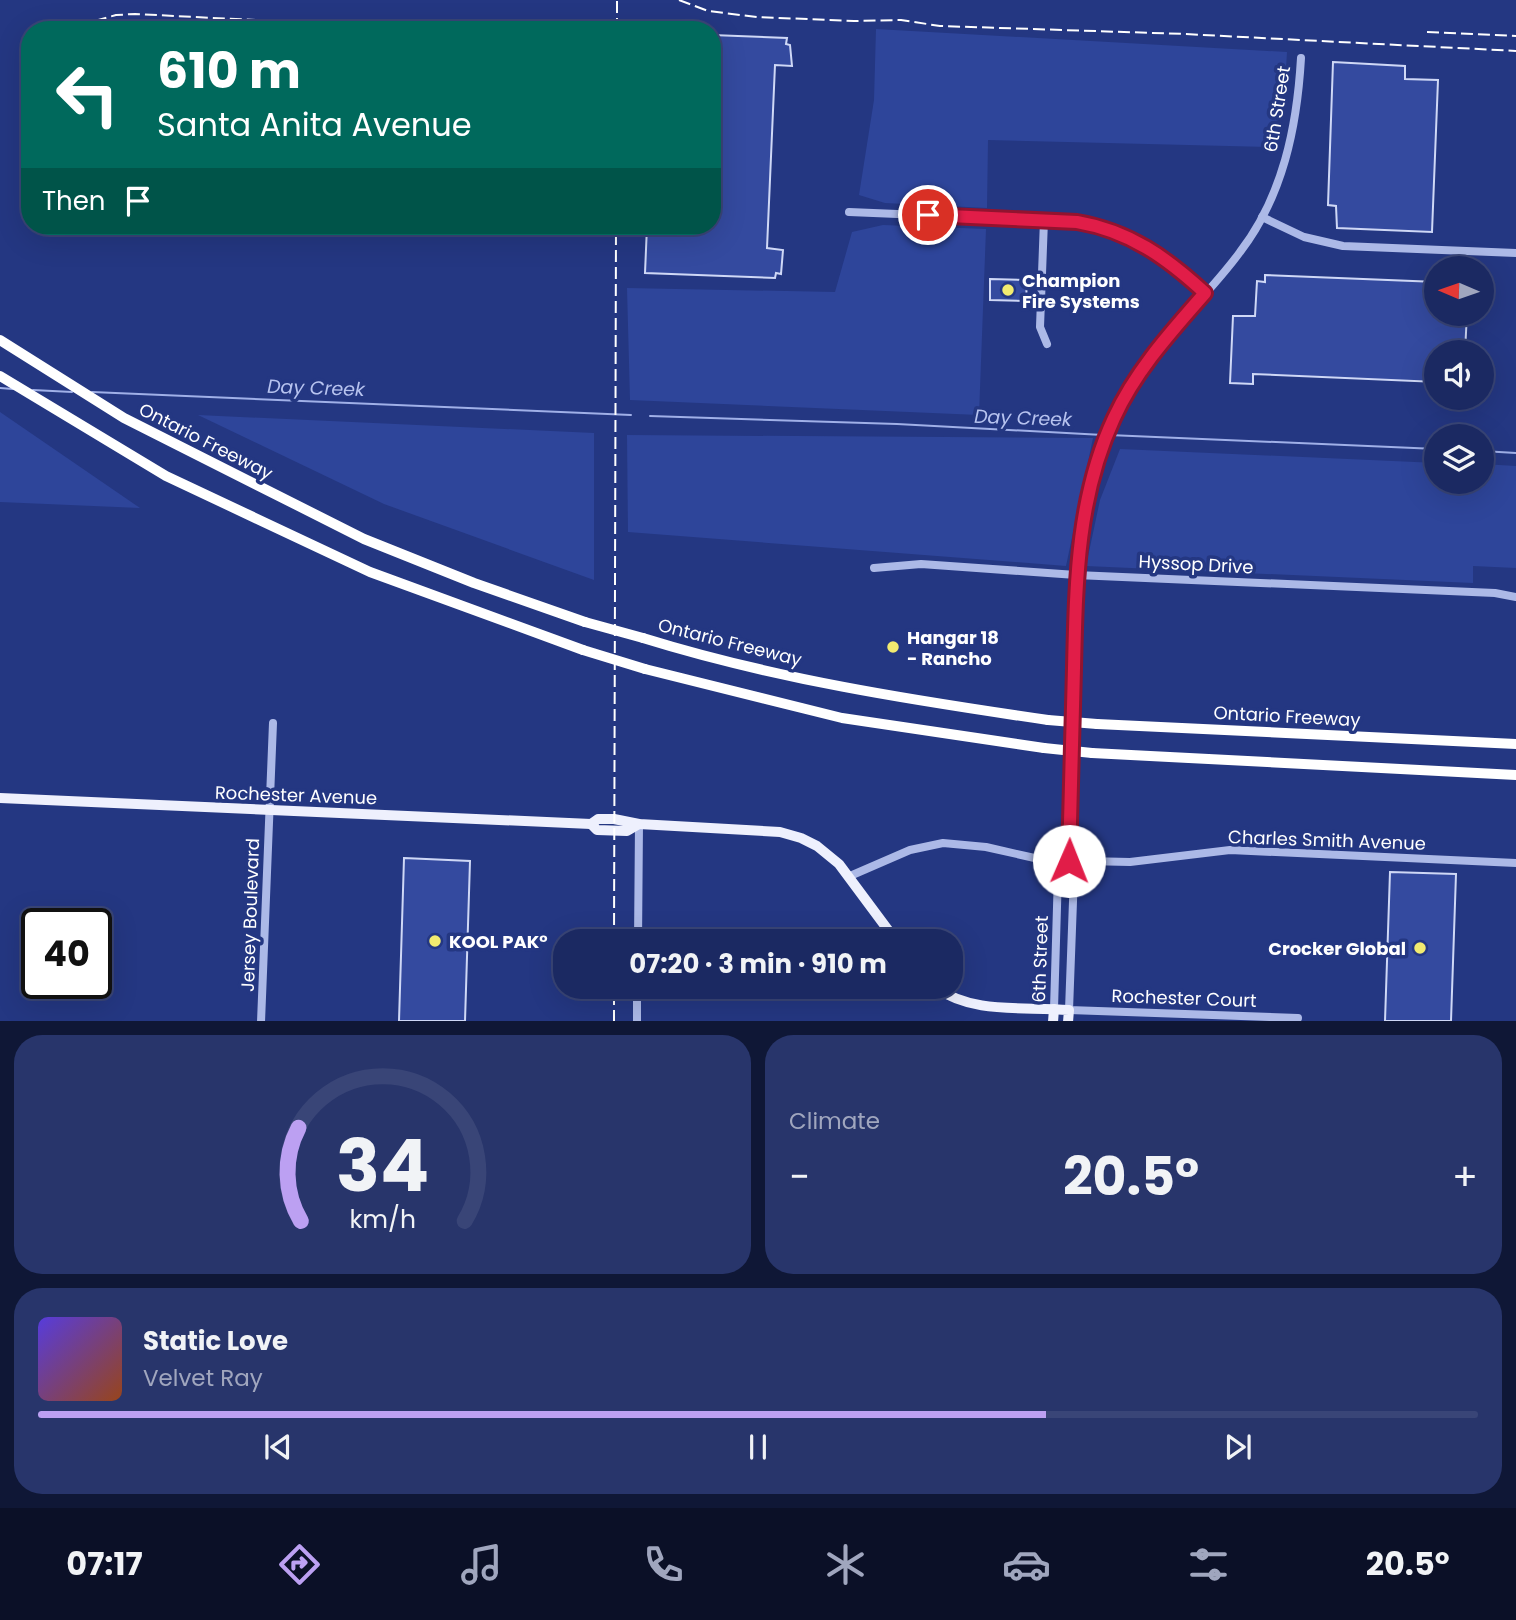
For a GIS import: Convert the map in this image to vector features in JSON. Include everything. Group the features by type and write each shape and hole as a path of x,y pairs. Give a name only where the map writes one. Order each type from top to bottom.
{"highway":[{"name":"Ontario Freeway","path":"0,340 124,418 364,540 585,622 697,655 840,687 1048,720 1516,744"},
{"path":"0,376 166,475 370,572 583,650 645,669 842,718 1044,748 1092,753 1516,775"}],"main road":[{"name":"Rochester Avenue","path":"0,798 591,824 598,820 614,820 792,835 817,846 850,876 888,929"},
{"path":"956,999 984,1006 1069,1010"},
{"name":"6th Street","path":"1053,1021 1054,1009"},
{"name":"6th Street","path":"1068,1021 1069,1010"}],"street":[{"name":"6th Street","path":"1069,1010 1074,874 1069,861 1076,575 1081,523 1099,453 1114,418 1143,367 1240,253 1262,217 1280,176 1291,140 1299,93 1301,58"},
{"path":"849,212 1086,223 1137,241 1172,263 1205,293"},
{"path":"1262,217 1304,236 1343,246 1516,253"},
{"path":"1044,220 1040,327 1047,344"},
{"name":"Hyssop Drive","path":"873,568 921,564 1076,575 1495,593 1516,597"},
{"name":"Jersey Boulevard","path":"261,1021 273,723"},
{"path":"638,929 639,824"},
{"name":"Charles Smith Avenue","path":"850,876 910,850 934,844 967,844 1030,858 1069,861 1130,862 1230,850 1516,863"},
{"name":"6th Street","path":"1054,1009 1058,873 1069,861"},
{"path":"637,999 637,1021"},
{"name":"Rochester Court","path":"1069,1010 1298,1018"}],"shaded area":[{"path":"876,29 1287,52 1284,102 1269,147 988,140 987,208 885,203 859,195 874,100"},
{"path":"883,225 986,229 979,415 630,400 627,288 835,292 852,232"},
{"path":"0,412 140,508 0,502"},
{"path":"198,415 594,433 594,580 384,504"},
{"path":"627,435 1093,438 1066,566 628,532"},
{"path":"1120,449 1424,462 1424,494 1494,494 1494,465 1516,466 1516,568 1473,566 1473,583 1086,566 1100,500"}],"building":[{"path":"721,35 787,38 792,66 775,65 767,248 783,250 781,274 776,273 775,278 645,273 647,235 721,235"},
{"path":"1333,62 1405,66 1405,79 1438,80 1432,232 1337,228 1336,206 1328,205"},
{"path":"1265,275 1424,281 1424,326 1466,326 1466,340 1424,340 1424,381 1253,374 1253,384 1230,383 1233,316 1255,316 1257,281 1265,282"},
{"name":"Champion Fire Systems","path":"990,279 1027,280 1026,301 990,300"},
{"name":"KOOL PAK°","path":"404,858 470,861 465,1021 399,1021"},
{"name":"Crocker Global","path":"1390,872 1456,874 1451,1021 1385,1021"}],"waterway":[{"name":"Day Creek","path":"0,388 13,389"},
{"name":"Day Creek","path":"33,390 72,392"},
{"name":"Day Creek","path":"92,392 631,415"},
{"name":"Day Creek","path":"650,416 897,424 1103,435"},
{"name":"Day Creek","path":"1109,435 1424,448"},
{"name":"Day Creek","path":"1494,452 1516,453"}],"railway":[{"path":"617,0 617,21"},
{"path":"679,0 708,11 757,17 901,20 940,26 1185,34 1516,51"},
{"path":"94,21 116,15 135,14 275,21"},
{"path":"1427,32 1516,36"},
{"path":"614,929 616,235"},
{"path":"614,999 614,1021"}],"place":[{"name":"Champion Fire Systems","path":"1008,290"},
{"name":"Hangar 18 - Rancho","path":"893,647"},
{"name":"KOOL PAK°","path":"435,941"},
{"name":"Crocker Global","path":"1420,948"}],"route":[{"path":"928,215 1077,222 1098,226 1149,247 1172,263 1205,293 1143,367 1121,404 1099,453 1081,523 1076,575 1069,861"}]}
